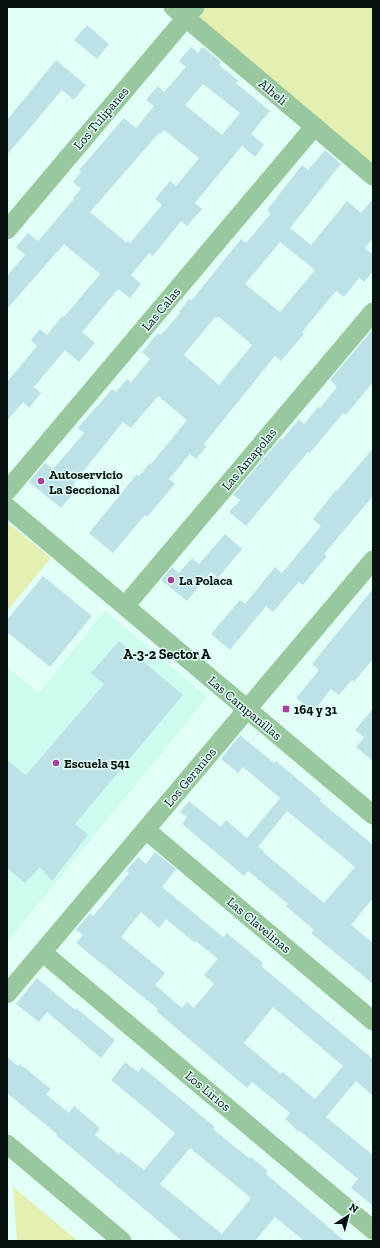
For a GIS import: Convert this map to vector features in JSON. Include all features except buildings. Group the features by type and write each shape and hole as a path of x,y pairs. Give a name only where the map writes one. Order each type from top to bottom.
{"street":[{"name":"Alhelí","path":"184,11 314,127 373,176"},
{"name":"Los Tulipanes","path":"7,230 184,11"},
{"name":"Las Calas","path":"7,491 314,127"},
{"name":"Las Amapolas","path":"124,606 373,312"},
{"name":"Las Campanillas","path":"7,507 373,816"},
{"name":"Los Geranios","path":"7,994 373,560"},
{"name":"Las Clavelinas","path":"146,830 373,1021"},
{"name":"Los Lirios","path":"42,952 373,1230"},
{"path":"10,1153 122,1241"}],"shaded area":[{"path":"105,611 207,697 7,942 7,667 39,693"}],"green space":[{"path":"195,7 373,7 373,176 185,18"},
{"path":"7,522 51,558 7,611"},
{"path":"13,1187 78,1241 17,1241"}],"place":[{"name":"Autoservicio La Seccional","path":"41,481"},
{"name":"La Polaca","path":"171,580"},
{"name":"164 y 31","path":"286,709"},
{"name":"Escuela 541","path":"56,763"}],"district":[{"name":"A-3-2 Sector A","path":"167,654"}]}
